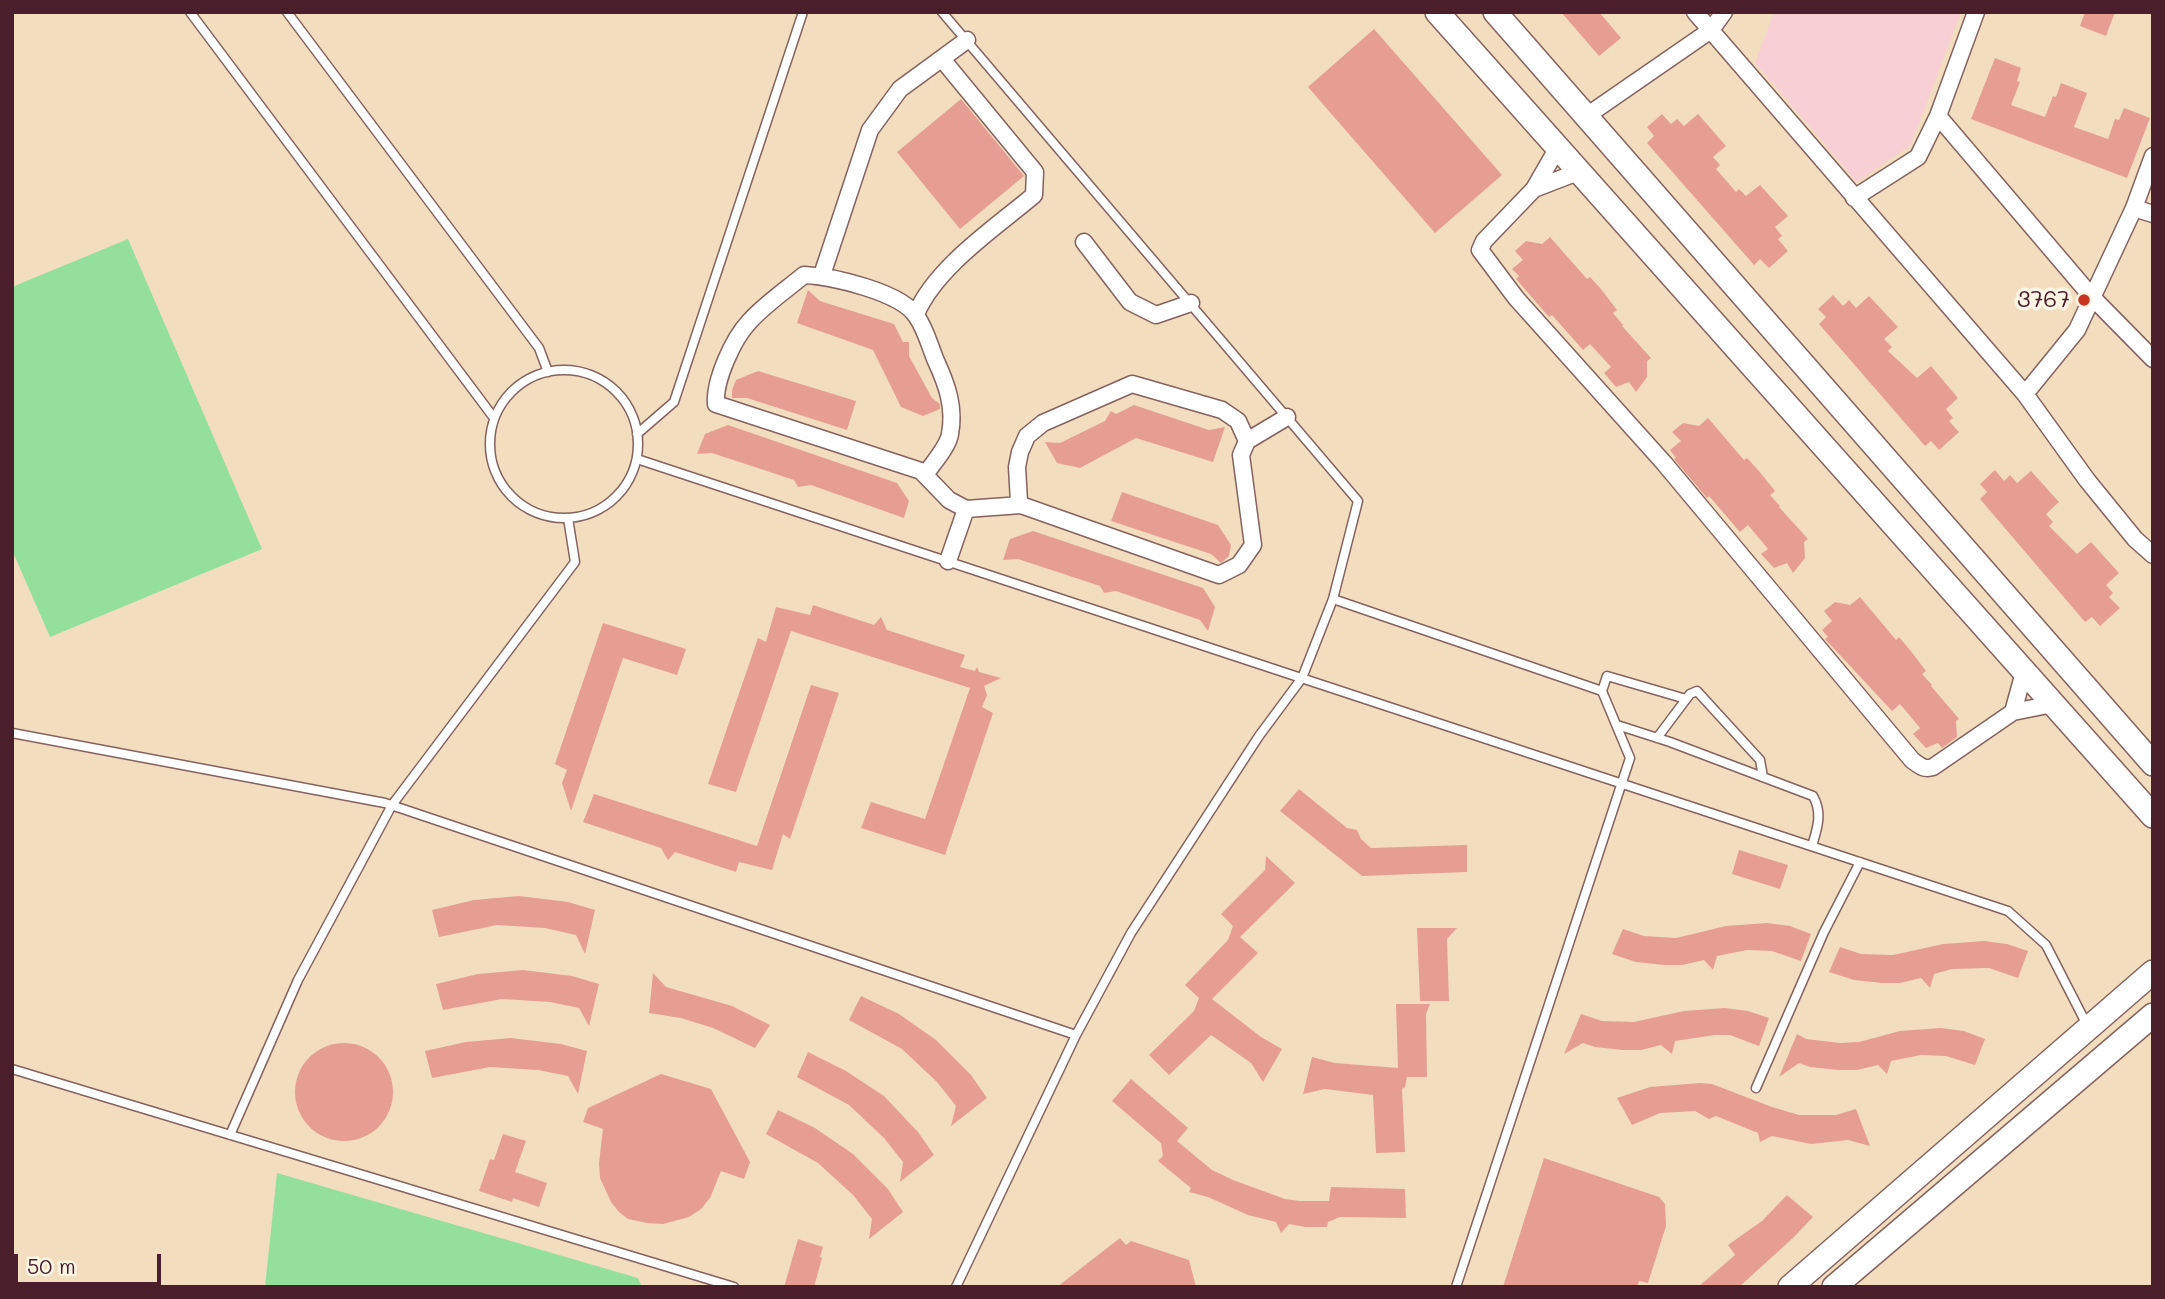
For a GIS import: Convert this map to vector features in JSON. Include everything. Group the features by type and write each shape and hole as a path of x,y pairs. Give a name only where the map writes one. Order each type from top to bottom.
{"main road":[{"path":"1437,12 2153,816"},
{"path":"1495,12 2153,764"},
{"path":"1790,1287 2153,972"},
{"path":"1834,1287 2153,1015"}],"street":[{"path":"1695,12 2025,394 2087,480 2135,539 2153,555"},
{"path":"1585,117 1711,30 1724,12"},
{"path":"1854,198 1918,157 1938,116 1976,12"},
{"path":"822,275 870,130 900,89 967,40"},
{"path":"916,314 924,296 947,269 1034,195 1035,172 942,59"},
{"path":"1938,116 2092,297 2153,359"},
{"path":"1557,149 1534,189 1484,241 1480,250 1516,298 1664,463 1912,760 1921,767 1933,767 2013,712 2053,704"},
{"path":"2025,394 2077,330 2134,208 2153,156"},
{"path":"1534,189 1578,172"},
{"path":"2134,208 2153,215"},
{"path":"1084,242 1130,302 1156,315 1191,303"},
{"path":"925,475 950,437 952,409 948,390 916,314 888,295 851,282 822,275 804,275 749,322 721,374 715,393 716,404 921,471 925,475 949,499 966,509 1021,505 1219,575 1239,565 1253,545 1241,455 1247,440 1287,417"},
{"path":"1021,505 1018,502 1017,467 1027,436 1043,423 1132,384 1223,410 1238,421 1247,440"},
{"path":"948,561 966,509"},
{"path":"2013,712 2024,672"}],"lane":[{"path":"190,12 494,418"},
{"path":"287,12 539,348 548,372"},
{"path":"638,434 674,402 803,12"},
{"path":"942,12 1358,500 1333,599 1302,678 1259,736 1131,933 1076,1035 956,1287"},
{"path":"572,371 606,384 616,391 630,411 638,434 637,458 628,481 612,500 592,513 568,518 543,516 521,505 504,488 493,466 489,442 494,418 506,397 525,381 548,372 572,371"},
{"path":"637,458 2008,911 2046,945 2088,1027"},
{"path":"230,1135 298,980 391,805 575,562 568,518"},
{"path":"1333,599 1602,691"},
{"path":"1456,1287 1630,758 1602,691 1607,676 1686,699"},
{"path":"1657,738 1690,694 1697,691 1760,760 1763,776"},
{"path":"1617,725 1813,796 1818,805 1819,821 1812,846"},
{"path":"12,733 391,805 1076,1035"},
{"path":"1756,1088 1824,932 1860,862"},
{"path":"12,1069 734,1287"}],"shaded area":[{"path":"1774,12 1961,12 1911,145 1857,182 1755,63"}],"green space":[{"path":"128,239 262,549 50,637 12,550 12,287"},
{"path":"277,1173 638,1278 642,1287 265,1287"}],"building":[{"path":"1561,12 1599,12 1621,38 1599,56"},
{"path":"2085,12 2115,12 2106,36 2080,26"},
{"path":"1374,29 1502,175 1435,233 1308,87"},
{"path":"1995,58 2021,68 2017,81 2020,82 2011,105 2045,117 2061,83 2087,93 2074,127 2108,139 2115,119 2119,120 2124,108 2150,118 2127,178 1971,119"},
{"path":"961,99 1024,176 960,229 897,152"},
{"path":"1662,114 1671,124 1677,119 1684,126 1698,114 1726,146 1713,157 1720,165 1716,169 1736,192 1739,189 1746,196 1760,185 1788,216 1775,227 1782,236 1778,239 1788,251 1769,268 1760,259 1754,265 1647,143 1654,136 1647,127"},
{"path":"1550,237 1587,279 1590,277 1601,289 1617,310 1613,313 1622,326 1651,358 1647,361 1647,377 1636,392 1629,382 1616,387 1604,373 1611,367 1590,344 1583,350 1516,279 1519,276 1512,269 1523,260 1515,251 1526,241 1542,244"},
{"path":"808,290 820,301 894,324 903,342 909,342 909,356 932,398 940,404 940,409 923,416 901,407 873,350 797,323"},
{"path":"1833,295 1843,306 1849,300 1856,308 1869,296 1898,327 1884,339 1892,347 1888,351 1917,378 1931,366 1958,398 1946,409 1953,418 1949,421 1959,432 1939,450 1931,441 1925,446 1819,324 1826,317 1818,309"},
{"path":"758,371 856,401 847,430 747,398 732,398 736,380"},
{"path":"1134,405 1209,430 1225,427 1213,462 1136,438 1080,468 1057,463 1045,442 1060,443 1105,421 1111,411 1116,414"},
{"path":"1708,418 1744,460 1747,458 1758,470 1775,491 1770,495 1808,539 1804,542 1805,558 1793,573 1787,563 1774,568 1761,554 1768,549 1748,525 1740,532 1674,459 1676,458 1670,450 1681,441 1672,432 1683,423 1699,426"},
{"path":"728,425 897,483 909,501 904,518 811,485 798,487 794,480 712,453 697,454 705,434"},
{"path":"1995,470 2004,481 2010,475 2017,483 2031,471 2059,502 2046,514 2053,522 2049,526 2077,554 2091,542 2119,573 2106,585 2113,593 2109,597 2120,608 2100,626 2092,617 2085,622 1980,499 1987,492 1980,484"},
{"path":"1122,492 1218,525 1231,545 1229,556 1221,563 1211,554 1111,521"},
{"path":"1033,531 1203,588 1215,607 1208,631 1200,620 1116,591 1104,593 1100,586 1018,559 1003,560 1010,539"},
{"path":"1860,597 1896,640 1899,637 1910,650 1926,671 1922,674 1959,719 1956,721 1957,737 1942,748 1938,743 1926,748 1913,734 1920,728 1900,704 1892,711 1825,639 1828,637 1822,630 1832,621 1824,611 1835,602 1850,605"},
{"path":"813,605 874,625 881,617 887,630 965,655 960,667 975,671 977,667 979,672 1001,678 984,686 987,695 982,707 993,713 945,855 861,828 871,802 925,819 970,688 791,631 736,792 708,784 758,638 766,642 776,607 810,615"},
{"path":"603,623 686,649 677,675 623,658 571,811 562,783 567,770 555,764"},
{"path":"811,685 839,693 790,839 783,834 772,870 739,862 736,872 675,852 668,860 661,848 583,822 594,794 757,846"},
{"path":"1299,789 1347,828 1357,830 1361,839 1371,848 1467,845 1467,872 1362,876 1280,811"},
{"path":"1739,850 1788,865 1780,889 1732,874"},
{"path":"1266,856 1295,883 1240,937 1258,953 1212,999 1261,1037 1282,1049 1263,1082 1251,1063 1211,1035 1169,1075 1149,1055 1194,1011 1199,998 1185,985 1228,940 1233,926 1221,914 1265,870"},
{"path":"519,896 568,902 595,910 585,954 576,935 545,928 497,925 439,937 432,910 474,900"},
{"path":"1767,923 1790,926 1811,934 1801,961 1772,951 1747,950 1717,956 1713,970 1704,960 1682,965 1664,965 1636,962 1612,954 1623,929 1644,936 1676,938 1726,926"},
{"path":"1417,928 1457,928 1447,939 1449,1001 1420,1001"},
{"path":"1984,941 2007,944 2028,951 2018,978 1989,968 1952,969 1934,974 1930,988 1921,978 1900,983 1882,983 1854,980 1829,972 1840,947 1861,954 1893,955 1943,944"},
{"path":"523,970 572,976 599,984 589,1026 579,1008 550,1002 502,999 443,1010 436,984 478,974"},
{"path":"653,973 666,987 732,1006 770,1025 755,1048 713,1028 681,1018 649,1013"},
{"path":"861,996 899,1014 936,1040 971,1075 987,1098 951,1126 956,1106 937,1082 902,1049 849,1020"},
{"path":"1396,1004 1430,1004 1426,1014 1427,1077 1407,1077 1402,1089 1405,1152 1376,1153 1373,1095 1325,1089 1303,1094 1312,1057 1335,1063 1398,1068"},
{"path":"1725,1008 1748,1011 1769,1018 1759,1046 1730,1035 1715,1035 1675,1041 1672,1054 1661,1045 1641,1050 1623,1050 1583,1043 1564,1054 1581,1014 1602,1021 1634,1022 1684,1011"},
{"path":"1941,1028 1964,1031 1985,1039 1975,1065 1946,1056 1921,1055 1891,1061 1887,1074 1878,1065 1857,1070 1838,1070 1799,1063 1779,1077 1797,1034 1806,1039 1840,1043 1859,1042 1900,1031"},
{"path":"511,1038 561,1044 587,1051 578,1094 568,1076 538,1070 490,1067 432,1078 425,1051 466,1042"},
{"path":"344,1043 363,1047 379,1057 389,1073 393,1092 389,1111 379,1127 363,1137 344,1141 325,1137 309,1127 299,1111 295,1092 299,1073 309,1057 325,1047"},
{"path":"808,1052 846,1071 884,1096 918,1132 934,1155 900,1182 903,1162 884,1138 849,1105 797,1077"},
{"path":"661,1074 711,1089 750,1162 744,1179 721,1171 710,1198 701,1209 689,1217 663,1224 628,1219 611,1202 600,1178 603,1129 583,1122 588,1108"},
{"path":"1131,1079 1188,1128 1177,1141 1212,1170 1285,1199 1300,1201 1329,1201 1331,1187 1405,1189 1406,1218 1340,1217 1328,1222 1327,1227 1289,1224 1281,1233 1276,1222 1248,1215 1208,1197 1189,1192 1191,1188 1158,1161 1163,1156 1161,1143 1112,1101"},
{"path":"1712,1084 1799,1115 1836,1115 1856,1109 1870,1146 1848,1140 1811,1144 1772,1136 1760,1142 1758,1133 1716,1116 1709,1119 1695,1111 1660,1113 1632,1125 1617,1098 1650,1087"},
{"path":"778,1110 815,1128 853,1154 888,1189 903,1212 869,1239 872,1219 853,1195 818,1163 766,1134"},
{"path":"503,1134 526,1141 515,1172 547,1183 539,1207 513,1198 512,1202 479,1191 490,1159 494,1160"},
{"path":"1544,1158 1659,1197 1665,1204 1666,1226 1648,1283 1639,1281 1637,1287 1503,1287"},
{"path":"1787,1195 1813,1217 1793,1238 1739,1287 1698,1287 1735,1255 1728,1245 1762,1221"},
{"path":"1120,1238 1126,1245 1131,1241 1189,1260 1196,1287 1057,1287"},
{"path":"798,1239 823,1247 814,1287 784,1287"}],"place":[{"name":"3767","path":"2084,300"}]}
